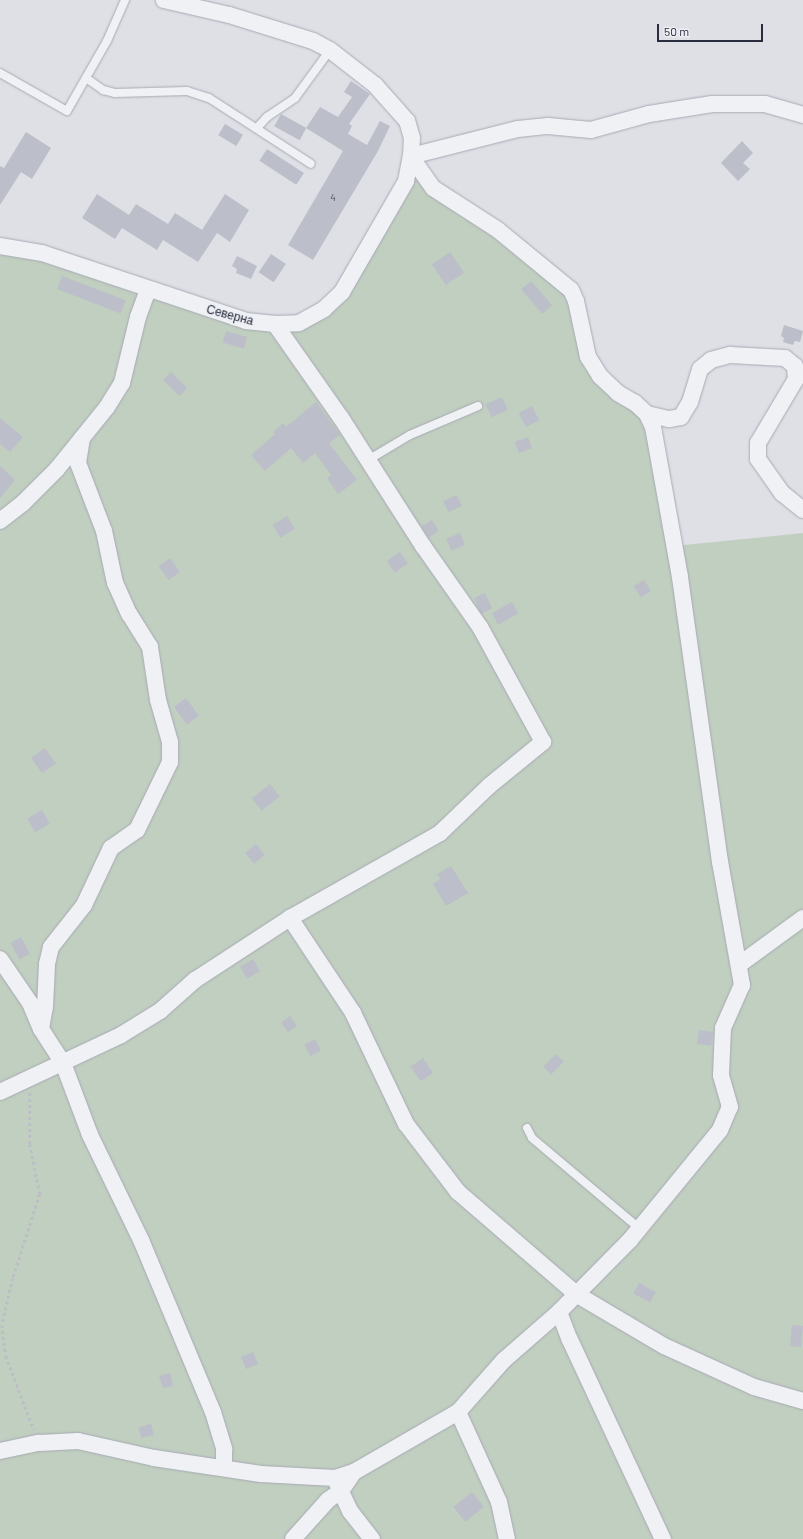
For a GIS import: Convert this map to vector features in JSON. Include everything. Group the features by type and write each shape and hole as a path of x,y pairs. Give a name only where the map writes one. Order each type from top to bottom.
{"street":[{"name":"Северна","path":"0,246 42,254 246,321 275,324 299,323 324,309 342,292 406,181 412,156 412,138 407,121 374,85 330,50 313,41 244,20 164,0"},
{"path":"293,1539 328,1500 338,1484 354,1472 458,1412 504,1360 560,1312 639,1228 720,1130 730,1107 721,1075 723,1028 742,985 740,964 720,862 680,577 653,427 646,414 609,385 588,357 578,308 571,290 498,230 433,188 412,156 518,129 548,126 591,130 649,114 712,104 765,104 803,115"},
{"path":"0,521 23,504 57,469 107,407 122,383 138,317 148,290"},
{"path":"0,1092 121,1035 160,1011 195,980 290,918 440,833 489,786 543,742 480,627 423,546 368,460 275,324"},
{"path":"646,414 669,419 681,417 690,402 700,369 710,360 730,354 785,358 795,366 796,379 758,443 758,459 782,493 803,510"},
{"path":"41,1029 45,1007 47,964 51,947 84,904 111,848 137,830 170,762 170,742 158,700 150,647 129,614 115,583 104,531 78,463 82,438"},
{"path":"290,918 353,1013 406,1124 458,1192 576,1294 664,1346 754,1387 803,1401"},
{"path":"740,964 803,918"},
{"path":"0,959 30,1002 41,1029 63,1063 90,1135 141,1240 212,1412 224,1449 224,1466"},
{"path":"560,1312 570,1340 663,1539"},
{"path":"458,1412 499,1502 507,1539"},
{"path":"0,1451 39,1443 78,1441 154,1458 224,1466 261,1474 338,1484"},
{"path":"338,1484 350,1510 372,1539"}],"lane":[{"path":"0,73 67,111 107,41 125,0"},
{"path":"258,128 267,117 295,98 330,50"},
{"path":"86,78 103,90 116,93 187,91 208,98 258,128 311,164"},
{"path":"368,460 410,435 478,406"},
{"path":"527,1128 532,1138 639,1228"}],"path":[{"path":"30,1078 30,1144 40,1194 13,1278 2,1325 6,1356 39,1443"}],"green space":[{"path":"411,156 433,188 571,290 588,357 647,414 674,546 803,533 803,1539 0,1539 0,246 279,324 324,309"}],"building":[{"path":"351,81 370,94 349,124 352,126 348,134 367,145 380,121 390,126 378,151 313,260 288,245 343,151 306,128 320,107 338,117 352,97 344,92"},
{"path":"281,114 306,128 300,140 274,126"},
{"path":"225,124 243,135 236,146 218,135"},
{"path":"26,132 51,148 32,179 21,172 0,205 0,166 4,168"},
{"path":"742,141 753,153 743,163 750,169 738,181 721,163"},
{"path":"267,149 304,173 296,185 259,161"},
{"path":"97,194 129,215 136,204 168,224 175,213 202,230 225,194 249,210 230,242 217,233 198,262 163,240 157,250 122,228 115,239 82,218"},
{"path":"450,252 464,273 446,285 432,264"},
{"path":"271,254 286,264 274,282 259,272"},
{"path":"237,256 257,266 251,279 236,273 237,269 232,266"},
{"path":"62,276 125,300 120,313 57,289"},
{"path":"531,281 552,305 542,314 521,290"},
{"path":"784,325 803,331 800,342 795,341 793,345 783,342 784,338 781,336"},
{"path":"226,331 247,337 244,349 223,343"},
{"path":"171,372 187,388 179,396 163,380"},
{"path":"502,397 508,410 492,417 486,405"},
{"path":"316,402 340,435 329,443 357,480 338,494 327,478 331,475 315,453 303,463 291,448 265,471 251,455 275,434 273,432 283,423 286,427"},
{"path":"532,406 539,420 526,427 519,413"},
{"path":"0,418 23,437 10,452 0,444"},
{"path":"528,437 532,448 519,453 515,442"},
{"path":"0,466 15,480 0,498"},
{"path":"457,495 462,506 448,512 443,501"},
{"path":"287,516 295,529 281,538 273,525"},
{"path":"432,520 439,531 429,537 422,526"},
{"path":"460,533 465,545 451,551 446,539"},
{"path":"400,552 408,564 395,573 387,561"},
{"path":"170,558 180,572 169,580 159,566"},
{"path":"644,580 651,591 641,597 634,586"},
{"path":"485,593 492,608 481,613 474,598"},
{"path":"512,602 518,613 498,625 492,613"},
{"path":"186,698 199,716 187,725 174,707"},
{"path":"45,748 56,764 42,773 31,758"},
{"path":"270,784 280,797 262,811 252,798"},
{"path":"42,810 50,824 35,832 27,818"},
{"path":"256,844 265,855 254,864 245,853"},
{"path":"451,866 468,893 446,906 433,884 440,879 437,874"},
{"path":"21,937 30,954 19,959 10,943"},
{"path":"253,959 260,971 247,979 240,966"},
{"path":"290,1016 297,1026 288,1032 281,1022"},
{"path":"699,1030 713,1032 711,1046 697,1044"},
{"path":"315,1039 321,1051 310,1056 304,1044"},
{"path":"556,1054 564,1062 551,1075 543,1067"},
{"path":"423,1058 433,1073 421,1081 411,1066"},
{"path":"639,1283 656,1292 650,1303 633,1294"},
{"path":"792,1325 803,1326 801,1347 790,1346"},
{"path":"253,1352 258,1364 246,1369 241,1357"},
{"path":"170,1373 173,1386 163,1388 159,1376"},
{"path":"151,1424 154,1435 141,1438 138,1427"},
{"path":"472,1492 484,1507 465,1522 453,1507"}]}
